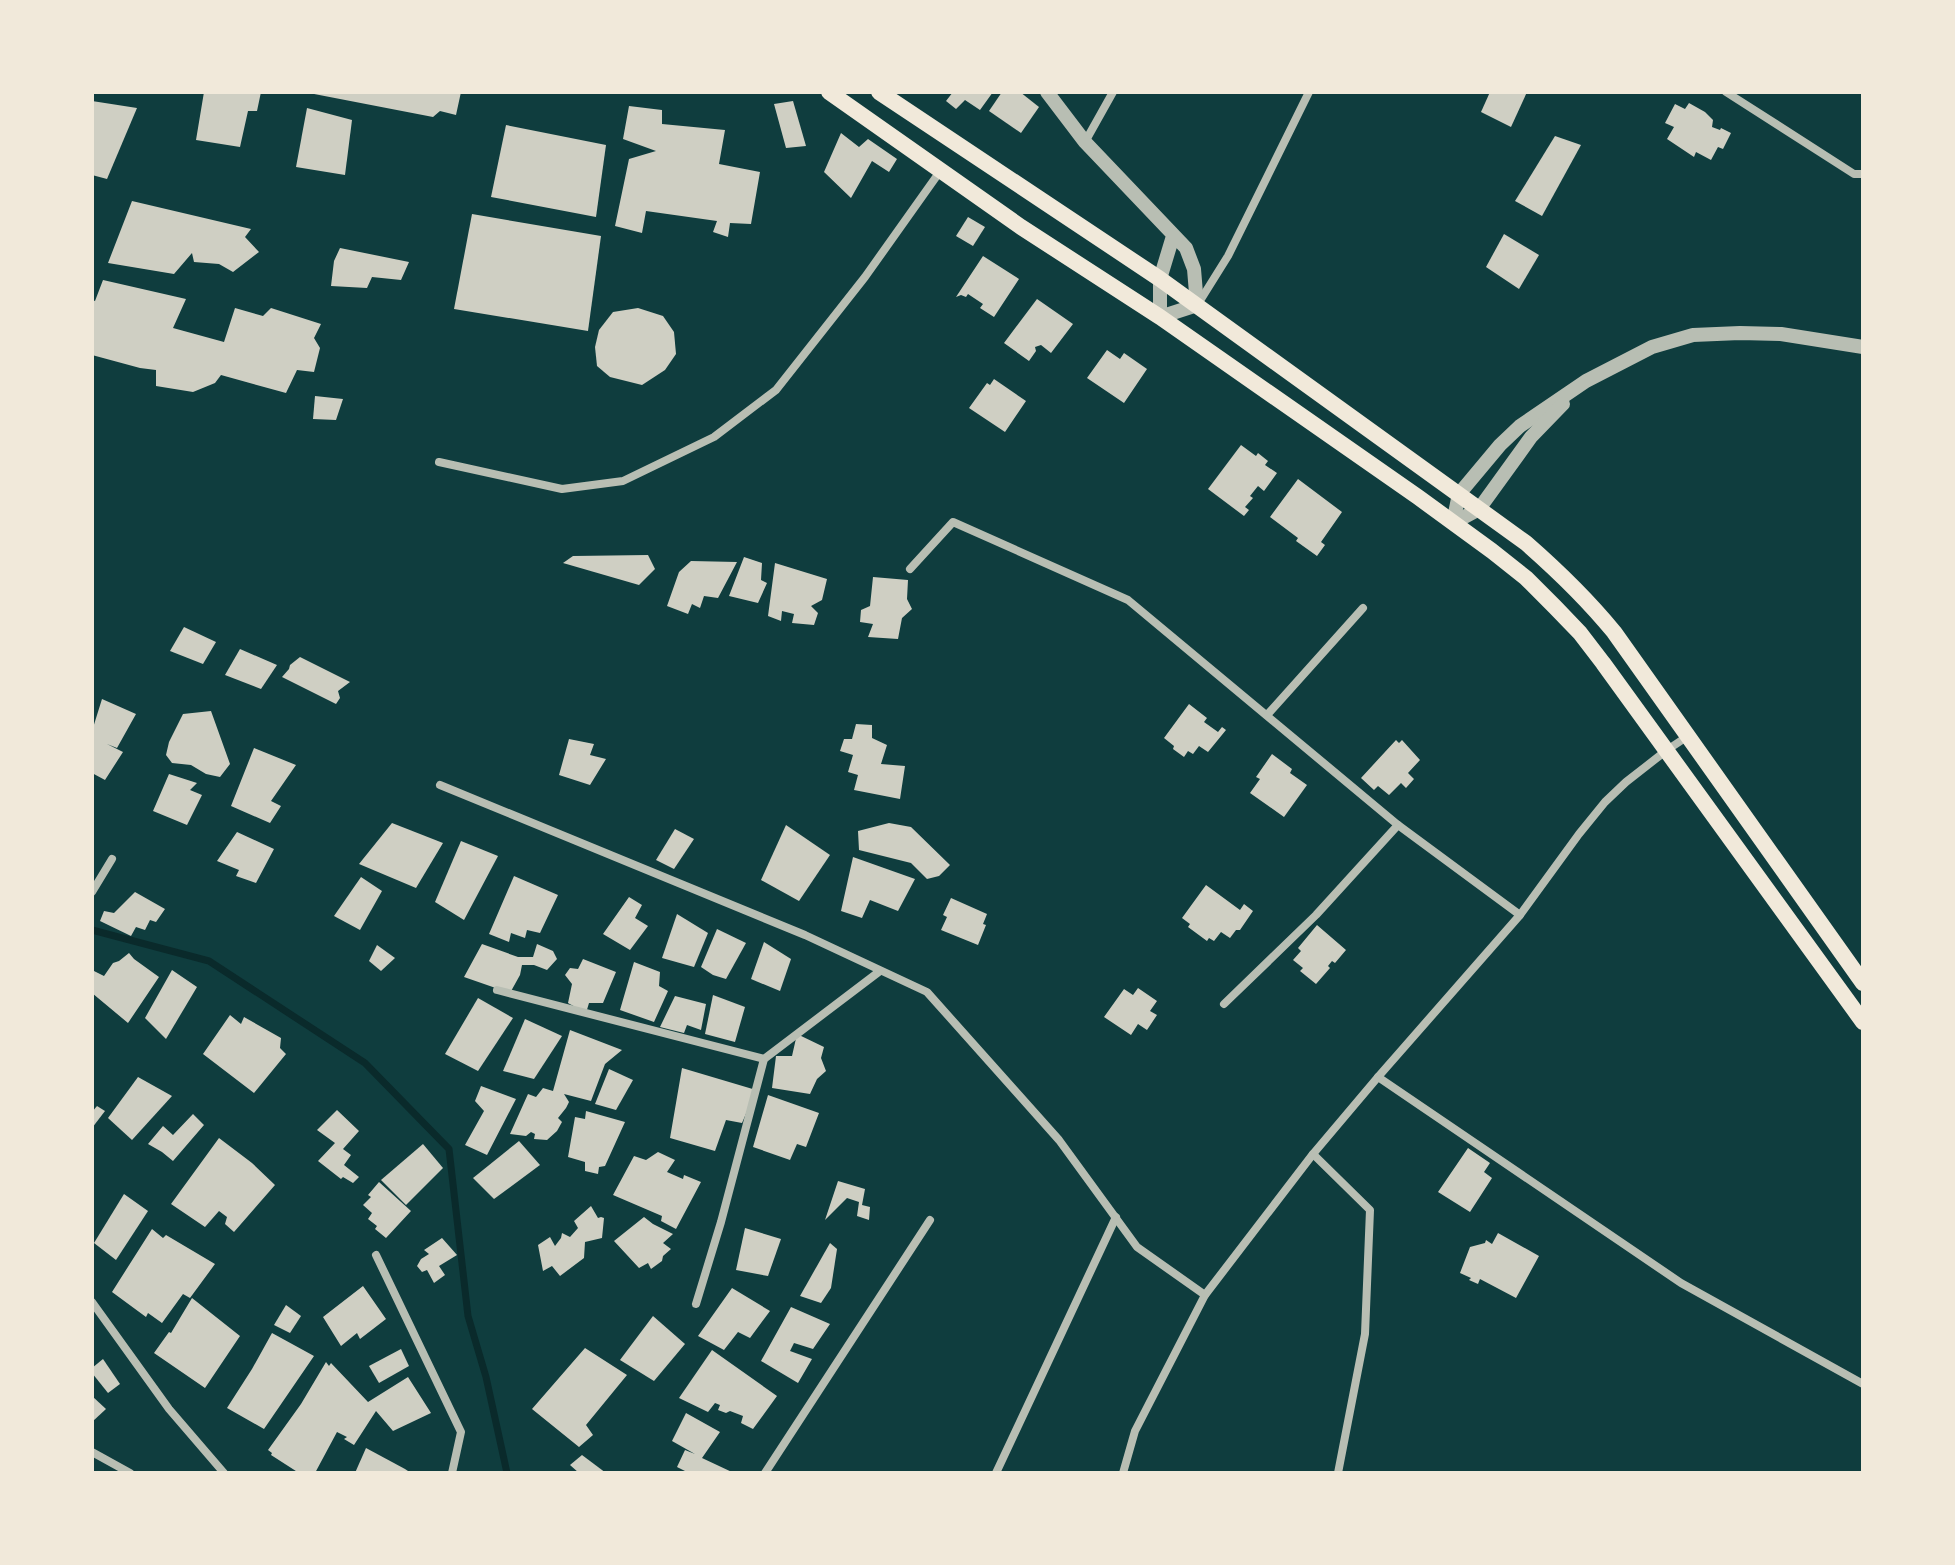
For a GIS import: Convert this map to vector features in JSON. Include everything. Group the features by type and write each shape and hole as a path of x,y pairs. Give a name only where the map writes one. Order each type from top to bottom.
{"main road":[{"path":"829,92 1021,227 1160,317 1526,578 1580,633 1603,663 1863,1022"},
{"path":"879,92 1197,305 1526,543 1563,575 1591,604 1641,669 1863,983"}],"street":[{"path":"1047,92 1085,142 1186,248 1194,269 1197,305"},
{"path":"1085,142 1113,92"},
{"path":"1173,236 1160,279 1160,317 1197,305 1228,256 1309,92"},
{"path":"1726,92 1854,174 1863,174"},
{"path":"439,462 562,489 623,481 714,437 776,390 865,277 941,170"},
{"path":"1453,523 1459,494 1520,426 1586,381 1652,347 1693,335 1781,334 1863,347"},
{"path":"1453,523 1479,509 1531,437 1586,381"},
{"path":"910,569 953,522 1128,600 1398,825 1520,915"},
{"path":"1267,715 1363,608"},
{"path":"1123,1473 1135,1431 1205,1295 1313,1154 1520,915 1605,802 1626,782 1688,736"},
{"path":"440,785 790,929 927,992 1059,1140 1137,1247 1205,1295"},
{"path":"1224,1004 1316,915 1398,825"},
{"path":"92,892 112,859"},
{"path":"696,1304 764,1059 880,971"},
{"path":"497,990 764,1059"},
{"path":"1378,1077 1681,1283 1863,1384"},
{"path":"1313,1154 1370,1210 1365,1334 1338,1473"},
{"path":"996,1473 1116,1217"},
{"path":"765,1473 930,1220"},
{"path":"376,1255 461,1432 452,1473"},
{"path":"92,1302 169,1409 224,1473"},
{"path":"92,1452 130,1473"}],"building":[{"path":"204,92 261,92 257,111 248,111 240,147 196,140"},
{"path":"309,92 461,92 456,115 440,111 433,117"},
{"path":"953,92 993,92 980,110 965,100 956,109 946,101"},
{"path":"1002,92 1020,92 1039,107 1021,133 989,111"},
{"path":"1490,92 1527,92 1511,127 1481,112"},
{"path":"92,101 137,108 107,179 92,175"},
{"path":"793,101 806,146 786,148 774,104"},
{"path":"1689,103 1713,120 1712,127 1731,133 1723,149 1718,147 1711,160 1696,152 1694,157 1667,139 1674,127 1665,123 1675,104 1685,109"},
{"path":"629,106 662,110 662,124 725,130 719,164 760,172 751,224 730,223 728,237 713,232 717,221 646,211 642,233 615,226 629,159 656,151 623,139"},
{"path":"307,108 352,120 345,175 296,167"},
{"path":"506,125 606,145 596,217 491,197"},
{"path":"841,133 859,147 868,139 897,159 889,172 872,161 851,198 824,172"},
{"path":"1555,136 1581,145 1542,216 1515,201"},
{"path":"132,201 251,229 245,237 259,252 233,272 219,264 194,262 192,253 174,274 108,263"},
{"path":"472,214 601,236 588,331 454,309"},
{"path":"968,217 985,227 973,246 956,236"},
{"path":"1504,234 1539,255 1519,289 1486,267"},
{"path":"340,248 409,262 401,280 372,277 367,288 331,286 334,261"},
{"path":"983,256 1019,279 994,317 980,308 983,304 968,294 966,297 956,297"},
{"path":"103,280 186,299 173,328 224,342 235,308 263,316 271,308 321,324 314,338 320,348 314,372 297,370 286,393 221,375 215,383 193,392 156,386 156,370 92,355 92,300 95,301"},
{"path":"1037,299 1073,324 1051,353 1041,345 1035,347 1036,351 1029,361 1004,343"},
{"path":"638,308 663,316 674,332 676,354 665,370 642,385 610,377 597,366 595,347 599,330 613,312"},
{"path":"1107,350 1120,359 1124,353 1147,369 1124,403 1087,378"},
{"path":"994,379 1026,401 1005,432 969,408 987,383 990,385"},
{"path":"315,396 343,399 336,420 313,419"},
{"path":"1241,445 1256,456 1258,453 1268,461 1265,465 1277,473 1264,491 1258,486 1250,496 1253,498 1245,507 1249,510 1244,516 1208,489"},
{"path":"1298,479 1342,512 1321,542 1325,545 1317,556 1270,517"},
{"path":"648,555 655,569 639,585 563,563 573,556"},
{"path":"744,557 762,563 761,580 767,583 758,603 729,596"},
{"path":"691,561 737,562 718,598 704,596 700,608 692,604 688,614 667,606 679,572"},
{"path":"775,563 827,579 822,600 811,606 818,613 814,625 792,623 794,614 782,611 781,621 768,616"},
{"path":"873,577 908,580 907,599 912,609 902,618 898,639 868,637 873,624 860,622 861,610 870,606"},
{"path":"184,627 216,642 203,664 170,651"},
{"path":"240,649 277,665 261,689 225,675"},
{"path":"300,657 350,682 338,691 340,698 336,704 282,677"},
{"path":"102,699 136,714 117,748 107,744 123,752 105,780 92,773 92,731"},
{"path":"1189,704 1207,718 1204,722 1218,732 1222,727 1226,730 1208,752 1199,746 1193,754 1188,751 1184,757 1164,738"},
{"path":"211,711 230,764 220,777 206,774 191,765 172,763 166,755 183,714"},
{"path":"856,724 872,725 872,738 887,745 881,764 905,766 900,799 854,790 858,775 848,772 853,755 840,751 844,739 852,739"},
{"path":"569,739 594,744 590,755 606,759 590,785 559,775"},
{"path":"1396,740 1399,743 1402,740 1420,760 1408,773 1414,779 1406,788 1401,783 1389,795 1378,786 1374,790 1361,778"},
{"path":"254,748 296,765 271,801 281,806 270,823 231,806"},
{"path":"1272,754 1307,785 1284,817 1250,793 1260,779 1256,777"},
{"path":"169,774 197,783 190,790 202,795 187,825 153,811"},
{"path":"392,823 443,843 416,888 359,864"},
{"path":"889,823 911,827 950,865 939,876 927,879 911,863 859,850 858,831"},
{"path":"786,825 830,855 799,901 761,880"},
{"path":"675,829 694,839 674,869 656,860"},
{"path":"237,832 274,849 256,883 236,876 239,870 217,861"},
{"path":"461,841 498,856 464,920 435,902"},
{"path":"853,857 915,879 898,911 870,900 862,918 841,911"},
{"path":"514,876 558,895 540,933 527,930 525,938 511,933 509,942 489,934"},
{"path":"361,877 382,891 360,930 334,916"},
{"path":"1206,885 1240,910 1244,904 1253,911 1240,930 1236,930 1230,938 1221,932 1214,941 1209,938 1207,941 1188,927 1190,924 1182,918"},
{"path":"135,892 165,909 156,922 150,920 145,930 136,927 131,936 100,921 104,911 114,913"},
{"path":"629,897 642,905 635,918 648,926 630,950 603,934"},
{"path":"951,898 987,914 978,945 941,930 947,917 943,915"},
{"path":"677,914 708,933 694,967 662,958"},
{"path":"1317,925 1346,950 1335,963 1332,961 1316,984 1300,971 1303,968 1293,960 1301,951 1298,948"},
{"path":"717,929 746,943 726,979 701,967"},
{"path":"764,942 791,959 780,991 751,979"},
{"path":"482,944 518,957 533,957 537,944 553,951 557,959 547,970 522,965 510,993 464,977"},
{"path":"377,945 395,958 381,971 369,961"},
{"path":"129,953 159,977 128,1023 92,993 92,975 94,971 104,976 113,963"},
{"path":"583,959 616,972 603,1003 589,1003 586,1013 568,1003 572,984 565,975 570,968 578,969"},
{"path":"634,962 660,972 659,986 668,991 654,1022 620,1010"},
{"path":"172,970 197,987 166,1039 145,1018"},
{"path":"1138,988 1157,1001 1150,1011 1157,1015 1147,1030 1138,1024 1131,1035 1104,1017 1124,989 1133,995"},
{"path":"713,995 745,1007 735,1042 705,1034"},
{"path":"675,996 706,1004 701,1030 687,1025 684,1033 660,1027"},
{"path":"478,998 513,1018 478,1071 445,1054"},
{"path":"230,1015 241,1024 244,1017 281,1038 280,1048 286,1054 254,1093 203,1054"},
{"path":"525,1019 562,1036 534,1079 503,1071"},
{"path":"570,1030 622,1050 605,1064 591,1101 564,1094 569,1102 558,1118 562,1122 547,1140 534,1139 535,1134 531,1132 526,1136 510,1134 528,1094 536,1097 543,1088 553,1091"},
{"path":"797,1034 824,1047 821,1058 826,1071 817,1079 810,1094 772,1088 776,1056 792,1056"},
{"path":"682,1068 756,1090 742,1123 726,1120 715,1151 670,1138"},
{"path":"609,1069 633,1080 616,1110 595,1104"},
{"path":"138,1077 172,1096 132,1140 108,1118"},
{"path":"481,1086 516,1099 487,1155 465,1145 484,1111 475,1101"},
{"path":"768,1095 819,1113 806,1147 797,1144 790,1160 753,1147"},
{"path":"97,1106 105,1111 92,1128 92,1112"},
{"path":"337,1110 359,1131 343,1149 351,1155 344,1165 359,1177 353,1183 343,1177 341,1179 318,1161 335,1143 317,1130"},
{"path":"586,1111 625,1122 605,1166 599,1167 598,1174 585,1171 585,1162 568,1157 575,1117 585,1119"},
{"path":"193,1114 204,1125 173,1161 148,1144 163,1126 173,1135"},
{"path":"219,1138 275,1185 234,1232 225,1224 227,1217 219,1211 205,1227 171,1204"},
{"path":"519,1141 540,1165 494,1199 473,1178"},
{"path":"423,1144 443,1168 406,1205 381,1180"},
{"path":"1468,1148 1490,1163 1484,1172 1492,1178 1470,1212 1438,1192"},
{"path":"658,1152 675,1160 667,1172 701,1182 676,1229 661,1221 662,1216 613,1195 634,1156 646,1160"},
{"path":"838,1181 865,1189 862,1205 870,1207 869,1220 857,1216 859,1202 847,1198 825,1220"},
{"path":"379,1182 411,1211 386,1238 368,1219 372,1213 363,1205"},
{"path":"124,1194 148,1211 116,1260 94,1243"},
{"path":"591,1206 598,1218 604,1218 602,1238 585,1242 584,1258 560,1276 552,1266 543,1271 538,1245 550,1237 555,1246 562,1233 570,1237 578,1228 574,1221"},
{"path":"644,1217 673,1234 663,1243 671,1249 651,1269 648,1263 639,1268 614,1241"},
{"path":"745,1228 781,1239 768,1276 736,1270"},
{"path":"152,1229 163,1238 166,1235 215,1264 190,1298 183,1294 162,1323 148,1313 146,1317 112,1292"},
{"path":"1498,1233 1539,1256 1516,1298 1480,1279 1478,1284 1469,1280 1471,1278 1460,1273 1470,1247 1486,1240 1492,1244"},
{"path":"442,1238 457,1255 439,1266 445,1275 434,1283 427,1270 422,1272 417,1266 429,1254 424,1250"},
{"path":"830,1243 837,1249 831,1288 821,1303 800,1296"},
{"path":"363,1286 386,1319 360,1339 357,1333 341,1346 323,1317"},
{"path":"732,1288 770,1311 750,1338 738,1332 724,1350 698,1336"},
{"path":"192,1298 240,1336 205,1388 154,1353 171,1333"},
{"path":"286,1305 301,1316 290,1333 274,1325"},
{"path":"791,1307 830,1324 813,1349 794,1343 790,1351 812,1359 798,1383 761,1361"},
{"path":"653,1316 685,1344 654,1381 620,1360"},
{"path":"272,1333 314,1356 264,1429 227,1408"},
{"path":"585,1348 627,1375 586,1425 593,1435 579,1447 532,1409"},
{"path":"401,1349 409,1366 379,1383 369,1366"},
{"path":"712,1350 777,1396 753,1429 741,1423 743,1416 718,1410 720,1405 715,1403 708,1412 679,1398"},
{"path":"103,1359 120,1384 108,1393 92,1373 92,1368"},
{"path":"326,1362 329,1366 331,1363 368,1402 408,1377 431,1413 393,1431 376,1411 354,1445 337,1432 315,1473 299,1473 268,1450"},
{"path":"92,1396 106,1409 92,1422"},
{"path":"686,1413 720,1432 702,1458 734,1473 689,1473 677,1467 685,1450 695,1454 672,1441"},
{"path":"366,1448 405,1469 411,1473 355,1473"},
{"path":"582,1455 606,1473 579,1473 570,1465"}],"waterway":[{"path":"92,930 209,961 365,1063 449,1149 468,1316 486,1377 507,1473"}]}
